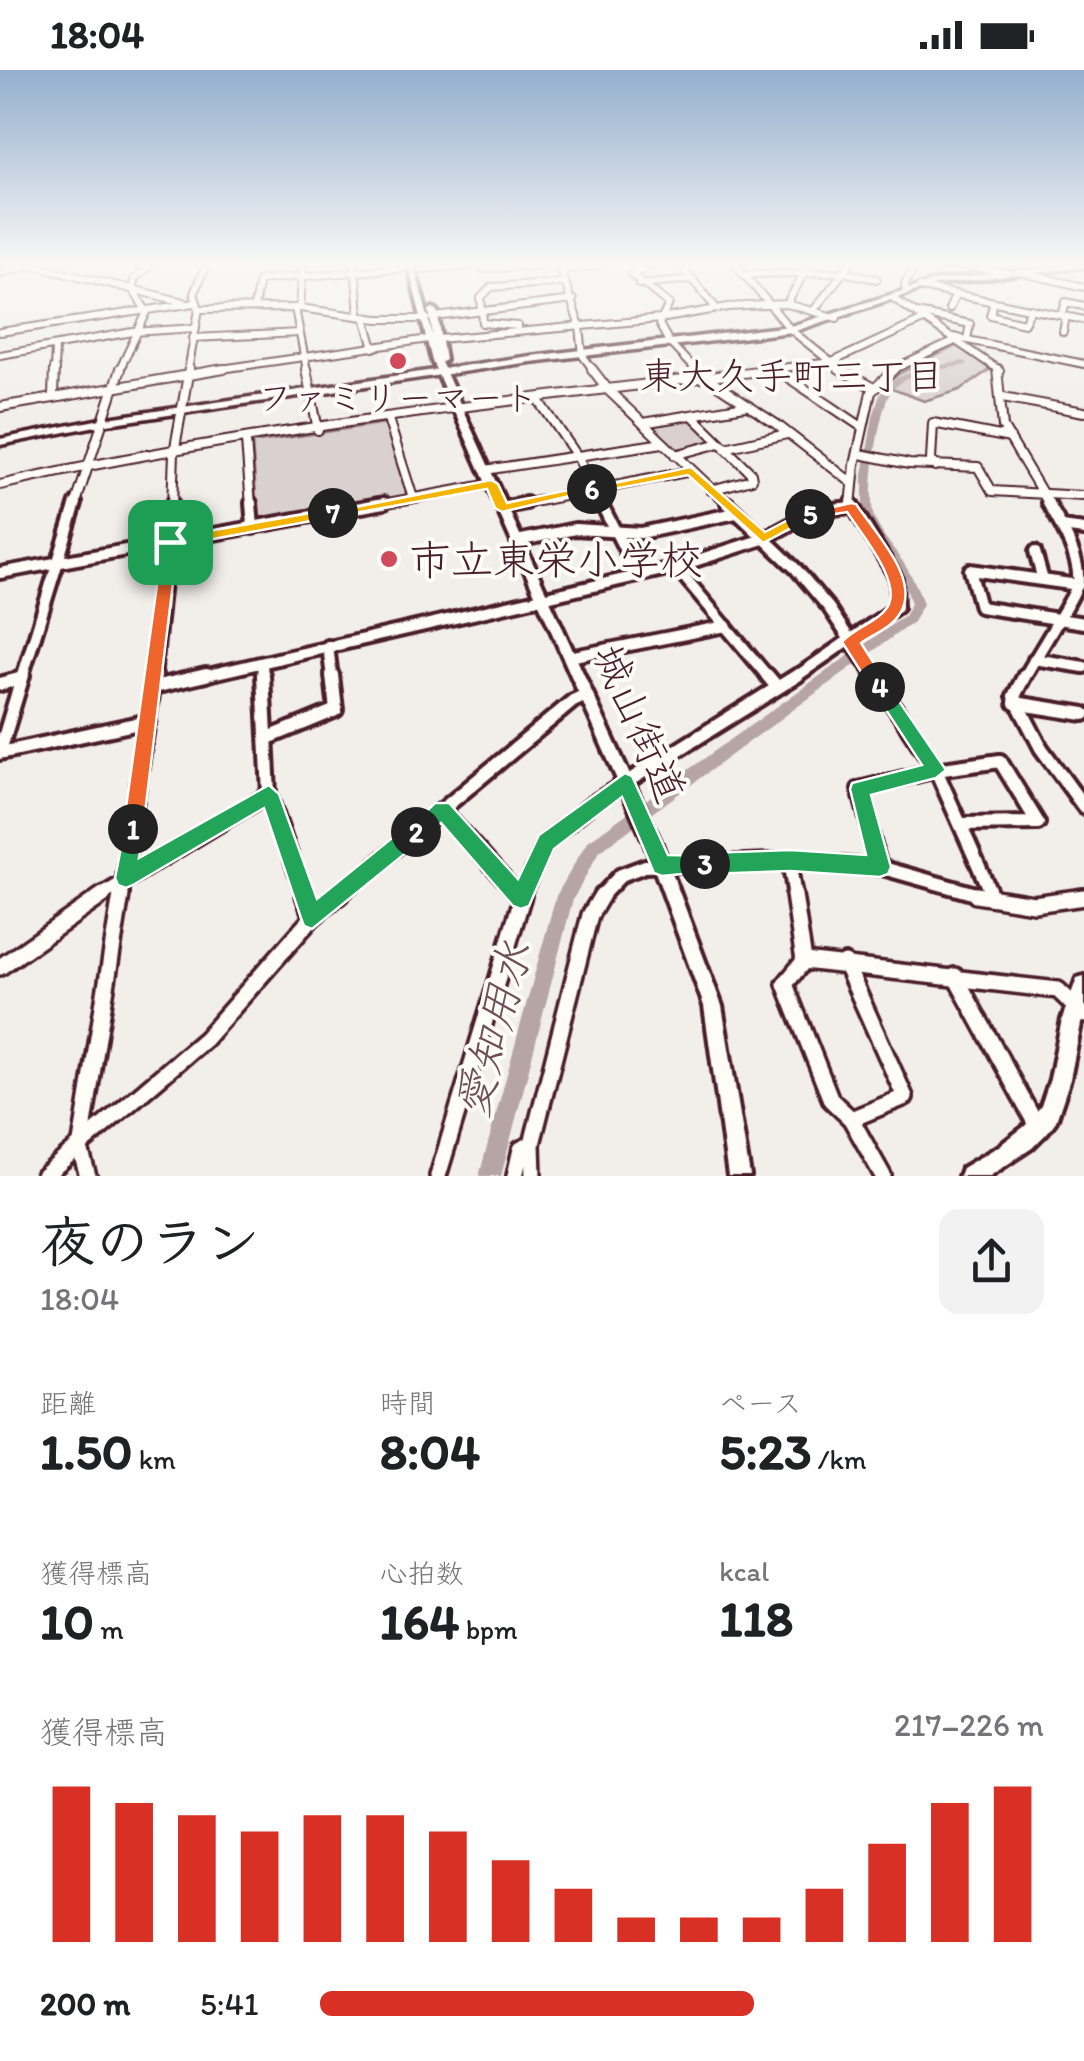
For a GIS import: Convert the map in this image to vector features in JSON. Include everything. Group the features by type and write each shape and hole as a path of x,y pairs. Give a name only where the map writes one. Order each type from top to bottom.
{"main road":[{"path":"0,442 182,409 442,372 792,330 841,317"}],"street":[{"path":"0,332 113,317"},
{"path":"145,317 112,385 0,752 149,721"},
{"path":"88,1176 80,1149 154,687 170,542 174,454 197,317"},
{"path":"298,317 318,430"},
{"path":"362,317 374,348"},
{"path":"383,317 440,317"},
{"path":"483,317 483,322 522,327 524,331"},
{"path":"577,317 584,352 609,392 814,589 936,770 992,896"},
{"path":"0,407 112,385 434,339 672,317"},
{"path":"781,317 851,378 872,387"},
{"path":"832,317 837,318"},
{"path":"919,317 1000,371 1003,427 1079,560 1080,588 1056,619 1014,696 1014,703 1084,807"},
{"path":"932,317 970,324 967,339"},
{"path":"998,317 1024,322 1027,317"},
{"path":"1063,332 1064,317"},
{"name":"城山街道","path":"431,318 442,372 652,841 713,1006 739,1176"},
{"path":"660,319 668,343 702,380 787,434 851,482"},
{"path":"0,485 87,465 457,408 832,362 924,320"},
{"path":"0,354 196,328"},
{"path":"194,338 299,332"},
{"path":"438,1176 521,898 546,842 777,687 852,645 892,614 900,594 898,581 851,507 851,482 872,387 951,338 1084,364"},
{"path":"53,396 55,346"},
{"path":"776,369 862,427"},
{"path":"1002,397 1084,412"},
{"path":"538,399 577,456 638,576"},
{"path":"643,423 746,406"},
{"path":"692,415 752,479 711,490"},
{"path":"388,419 413,498"},
{"path":"935,466 931,460 933,423 1010,438"},
{"path":"676,455 787,434"},
{"path":"246,441 253,528"},
{"path":"485,470 663,443"},
{"path":"860,454 904,463 978,467 992,491 1084,496"},
{"path":"502,508 691,470"},
{"path":"0,574 491,484"},
{"path":"154,687 676,567 763,539 815,511 851,507"},
{"path":"517,542 575,529 641,533 736,514"},
{"path":"1062,527 1084,530"},
{"path":"1035,552 1043,580"},
{"path":"676,567 777,687"},
{"path":"1080,588 970,570 980,607 1084,624"},
{"path":"569,657 726,626"},
{"path":"268,738 336,710 328,646"},
{"path":"1034,658 1084,667"},
{"path":"262,663 269,794 312,918"},
{"path":"0,684 20,679"},
{"path":"44,1176 205,1039 312,918 573,701 586,695"},
{"path":"1014,703 1084,714"},
{"path":"880,867 860,789 936,770 1000,761 1038,822 960,824"},
{"path":"0,967 126,878 269,794"},
{"path":"442,810 521,898"},
{"path":"790,860 804,961 784,984 832,1100 851,1119 883,1176"},
{"path":"533,1176 532,1144 590,915 600,893 618,876 662,865 790,860 880,867 1044,906 1084,898"},
{"path":"804,961 1058,990 1080,1001 1057,1086 1038,1128 970,1176"},
{"path":"845,963 905,1097 851,1119"},
{"path":"954,976 1038,1128"},
{"path":"516,1176 522,1149 532,1144"}],"shaded area":[{"path":"956,346 992,368 960,390 924,401 884,386 898,374"},
{"path":"693,418 713,442 675,450 650,425"},
{"path":"385,423 407,496 258,523 252,443"}],"waterway":[{"name":"愛知用水","path":"490,1176 565,896 593,847 909,619 917,604 913,591 868,516 868,475 877,417 884,394 899,380 963,363"}],"place":[{"name":"ファミリーマート","path":"398,361"},
{"name":"市立東栄小学校","path":"389,559"}],"district":[{"name":"東大久手町三丁目","path":"792,376"}],"route":[{"path":"691,470 763,539 815,511 851,507 898,581 900,594 892,614 851,642 936,770 860,789 880,867 790,860 662,865 625,782 546,842 521,898 442,810 312,918 269,794 126,878 170,542 491,484 502,508 691,470"}]}
